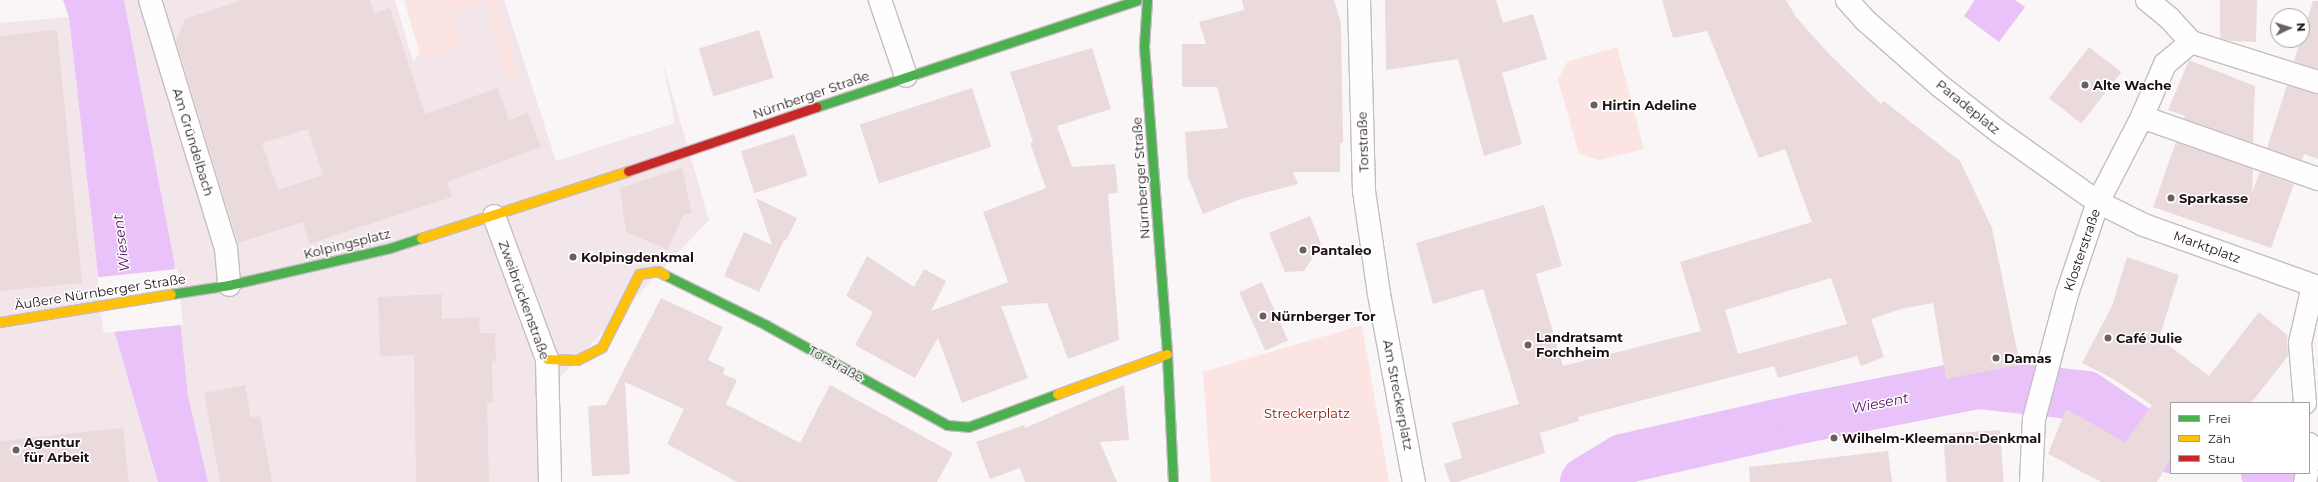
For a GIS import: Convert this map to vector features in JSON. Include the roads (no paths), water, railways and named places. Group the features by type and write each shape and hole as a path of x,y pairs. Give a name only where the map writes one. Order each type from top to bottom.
{"street":[{"name":"Am Gründelbach","path":"150,0 226,248 229,285"},
{"path":"880,0 906,76"},
{"name":"Nürnberger Straße","path":"494,216 906,76 1137,0"},
{"name":"Nürnberger Straße","path":"1147,0 1144,46 1167,354"},
{"name":"Torstraße","path":"1359,0 1364,191 1378,284"},
{"name":"Paradeplatz","path":"1847,0 1866,21 1940,86 1999,132 2098,202"},
{"path":"2147,0 2169,18 2191,42 2318,82"},
{"name":"Klosterstraße","path":"2031,482 2034,419 2067,294 2098,202 2142,117 2165,64 2191,42"},
{"path":"2142,117 2318,179"},
{"name":"Marktplatz","path":"2098,202 2144,225 2315,286"},
{"name":"Kolpingsplatz","path":"203,288 229,285 390,248 494,216"},
{"name":"Zweibrückenstraße","path":"494,216 548,359 550,482"},
{"name":"Torstraße","path":"548,359 577,360 602,347 639,274 658,271 766,325 947,425 968,427 1167,354"},
{"name":"Am Streckerplatz","path":"1378,284 1414,482"},
{"path":"2305,402 2300,343 2315,286"},
{"name":"Äußere Nürnberger Straße","path":"0,322 203,288"},
{"path":"1167,354 1173,482"}],"water":[{"path":"63,0 124,0 174,261 188,396 208,482 158,482 98,275 69,17"},
{"path":"1975,0 2015,0 2025,7 1999,42 1964,16"}],"waterway":[{"name":"Wiesent","path":"1585,482 1623,459 1804,418 1978,384 2086,396 2157,444 2170,448"},
{"name":"Wiesent","path":"2270,474 2305,482"}],"place":[{"name":"Alte Wache","path":"2085,85"},
{"name":"Hirtin Adeline","path":"1594,105"},
{"name":"Sparkasse","path":"2171,198"},
{"name":"Pantaleo","path":"1303,250"},
{"name":"Kolpingdenkmal","path":"573,257"},
{"name":"Nürnberger Tor","path":"1263,316"},
{"name":"Café Julie","path":"2108,338"},
{"name":"Landratsamt Forchheim","path":"1528,345"},
{"name":"Damas","path":"1996,358"},
{"name":"Wilhelm-Kleemann-Denkmal","path":"1834,438"},
{"name":"Agentur für Arbeit","path":"16,450"}],"park label":[{"name":"Streckerplatz","path":"1307,413"}]}
